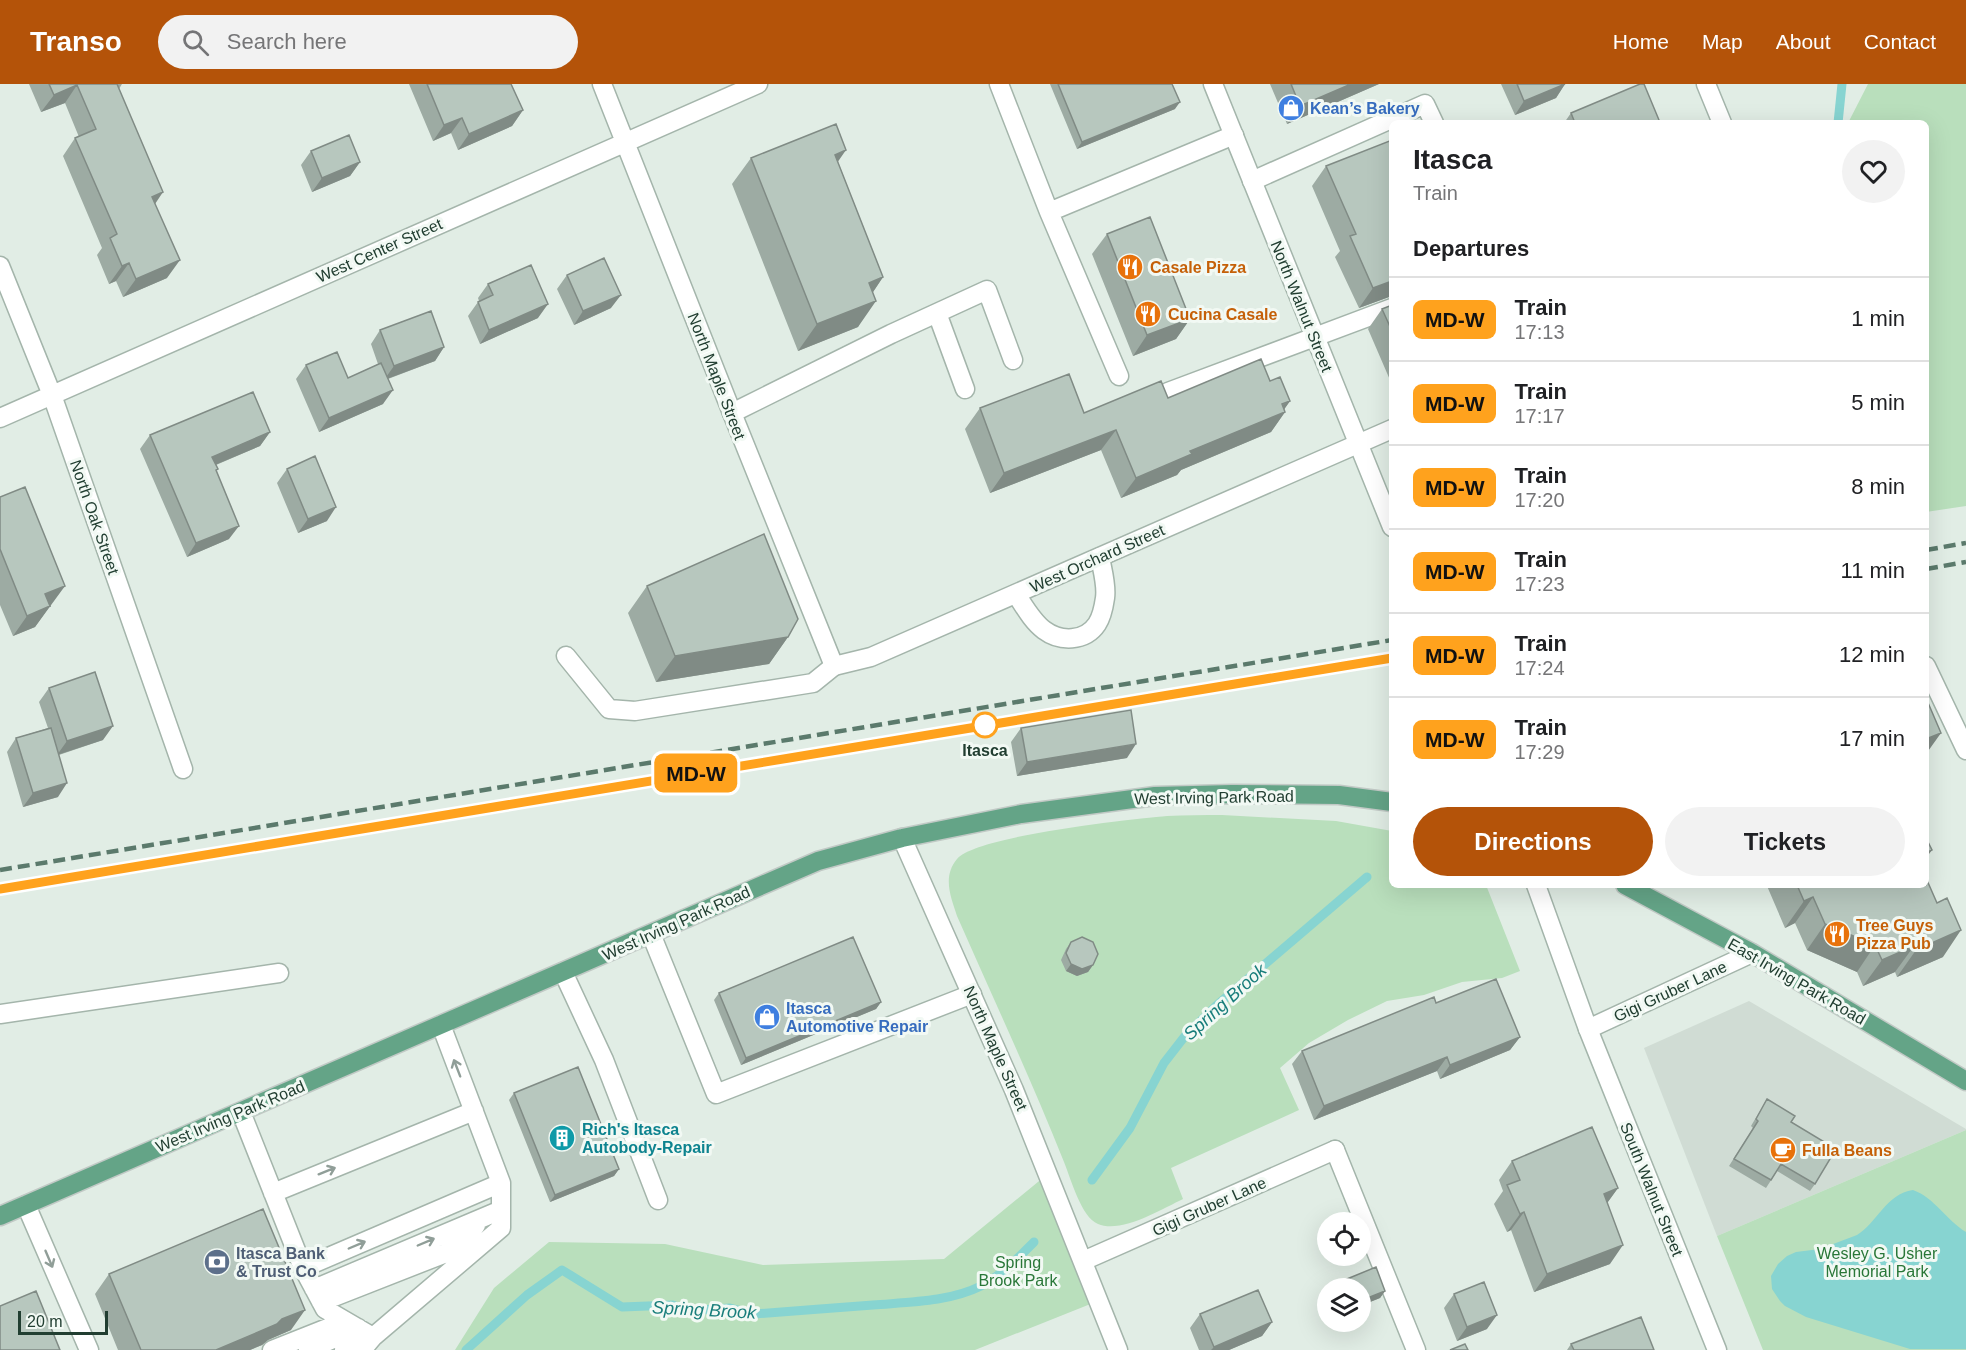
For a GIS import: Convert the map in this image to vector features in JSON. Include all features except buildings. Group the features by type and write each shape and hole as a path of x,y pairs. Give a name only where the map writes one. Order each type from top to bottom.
{"main road":[{"name":"West Irving Park Road","path":"0,1216 818,861 902,838 1021,814 1155,796 1338,795 1389,800"},
{"name":"East Irving Park Road","path":"1631,888 1752,953 1966,1081"}],"street":[{"name":"North Maple Street","path":"602,84 834,666"},
{"name":"West Center Street","path":"0,418 758,84"},
{"path":"999,84 1049,212 1119,376"},
{"name":"North Walnut Street","path":"1213,84 1389,520"},
{"path":"1706,84 1721,120"},
{"path":"1389,120 1425,104 1433,120"},
{"path":"1252,181 1389,120"},
{"path":"1049,212 1234,135"},
{"name":"North Oak Street","path":"0,266 52,395 183,769"},
{"path":"732,413 987,290 1013,360"},
{"path":"1168,392 1389,309"},
{"path":"937,313 965,389"},
{"name":"West Orchard Street","path":"834,666 871,657 1389,430"},
{"path":"1016,594 1044,630 1058,639 1085,635 1097,624 1105,597 1100,556"},
{"path":"566,656 609,709 635,711 813,683 834,666"},
{"path":"1929,672 1966,750"},
{"name":"North Maple Street","path":"902,838 1027,1119 1118,1350"},
{"path":"1537,888 1588,1029"},
{"path":"651,934 716,1094 972,994"},
{"name":"Gigi Gruber Lane","path":"1588,1029 1752,953"},
{"path":"563,972 604,1060 658,1200"},
{"path":"0,1014 279,973"},
{"path":"344,1350 359,1334 501,1228 501,1183 441,1025"},
{"name":"South Walnut Street","path":"1588,1029 1717,1350"},
{"path":"273,1193 474,1111"},
{"path":"241,1112 303,1268 325,1309 359,1334"},
{"name":"Gigi Gruber Lane","path":"1083,1262 1335,1150 1416,1350"},
{"path":"303,1268 501,1183"},
{"path":"26,1205 89,1350"},
{"path":"318,1295 446,1252 470,1233 482,1218 501,1210"},
{"path":"272,1350 359,1334"},
{"path":"308,1350 359,1334"}],"shaded area":[{"path":"1749,1001 1966,1130 1717,1236 1644,1048"}],"green space":[{"path":"1868,84 1966,84 1966,506 1929,512 1929,120 1850,120"},
{"path":"1222,815 1336,821 1389,830 1389,888 1487,888 1520,971 1502,978 1462,982 1424,995 1387,1001 1309,1043 1280,1068 1299,1110 1171,1168 1183,1199 1141,1219 1118,1226 1107,1226 1092,1220 1077,1197 1038,1100 957,916 949,887 950,873 957,859 970,851 992,843 1056,830 1174,816"},
{"name":"Wesley G. Usher Memorial Park","path":"1966,1130 1966,1350 1763,1350 1717,1236"},
{"name":"Spring Brook Park","path":"1044,1177 1093,1303 975,1350 455,1350 494,1288 549,1242 665,1244 763,1265 944,1259"}],"water":[{"path":"1913,1190 1928,1198 1952,1222 1966,1232 1966,1349 1910,1349 1806,1317 1780,1301 1772,1289 1771,1276 1778,1264 1787,1256 1796,1252 1820,1249 1857,1235 1896,1197"}],"waterway":[{"name":"Spring Brook","path":"1838,120 1842,84"},
{"name":"Spring Brook","path":"1092,1180 1130,1128 1164,1063 1185,1036 1216,1006 1367,877"},
{"name":"Spring Brook","path":"466,1350 527,1295 562,1270 622,1307 673,1305 686,1311 730,1308 754,1314 915,1302 956,1295 981,1286 996,1277 1034,1242"}],"railway":[{"path":"1929,549 1966,543"},
{"path":"1929,568 1966,562"},
{"path":"0,870 1389,640"},
{"path":"0,889 1389,658"}],"train":[{"name":"MD-W","path":"0,889 1389,658"}],"place":[{"name":"Kean’s Bakery","path":"1291,108"},
{"name":"Casale Pizza","path":"1130,267"},
{"name":"Cucina Casale","path":"1148,314"},
{"name":"Itasca","path":"985,725"},
{"name":"Tree Guys Pizza Pub","path":"1837,934"},
{"name":"Itasca Automotive Repair","path":"767,1017"},
{"name":"Rich's Itasca Autobody-Repair","path":"562,1138"},
{"name":"Fulla Beans","path":"1783,1150"},
{"name":"Itasca Bank & Trust Co","path":"217,1262"}]}
